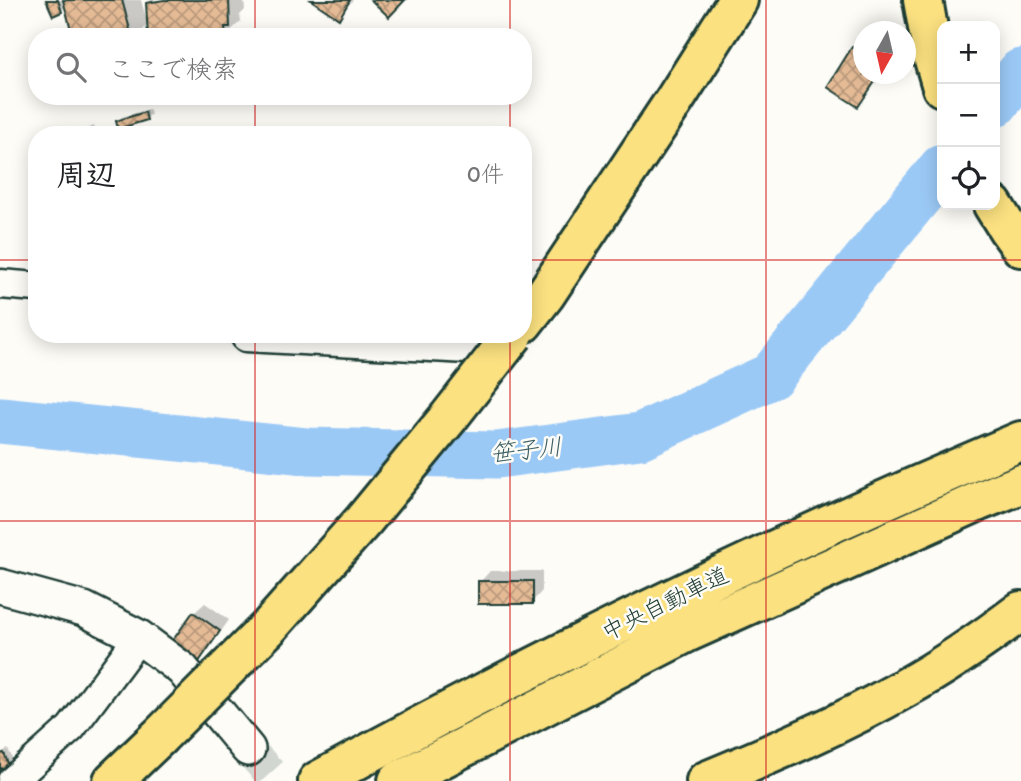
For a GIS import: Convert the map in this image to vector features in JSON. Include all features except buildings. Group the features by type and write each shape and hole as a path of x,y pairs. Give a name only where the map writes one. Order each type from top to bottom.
{"highway":[{"path":"534,309 674,101 738,0"},
{"path":"923,0 941,84"},
{"path":"996,210 1021,247"},
{"path":"113,781 268,628 407,468 507,343"},
{"name":"中央自動車道","path":"398,781 522,716 821,528 1021,442"},
{"name":"中央自動車道","path":"318,781 514,677 943,517 1021,484"},
{"path":"734,781 835,730 906,688 992,633 1021,611"},
{"path":"706,781 751,763 906,688"}],"street":[{"path":"0,284 28,286"},
{"path":"357,343 468,349"},
{"path":"0,586 84,609 139,637 182,669 248,749"},
{"path":"12,781 71,728 139,637"}],"waterway":[{"name":"笹子川","path":"1000,98 1021,72"},
{"name":"笹子川","path":"0,420 306,451 497,455 640,436 771,376 937,174"}],"tunnel":[{"path":"248,749 277,781"}]}
